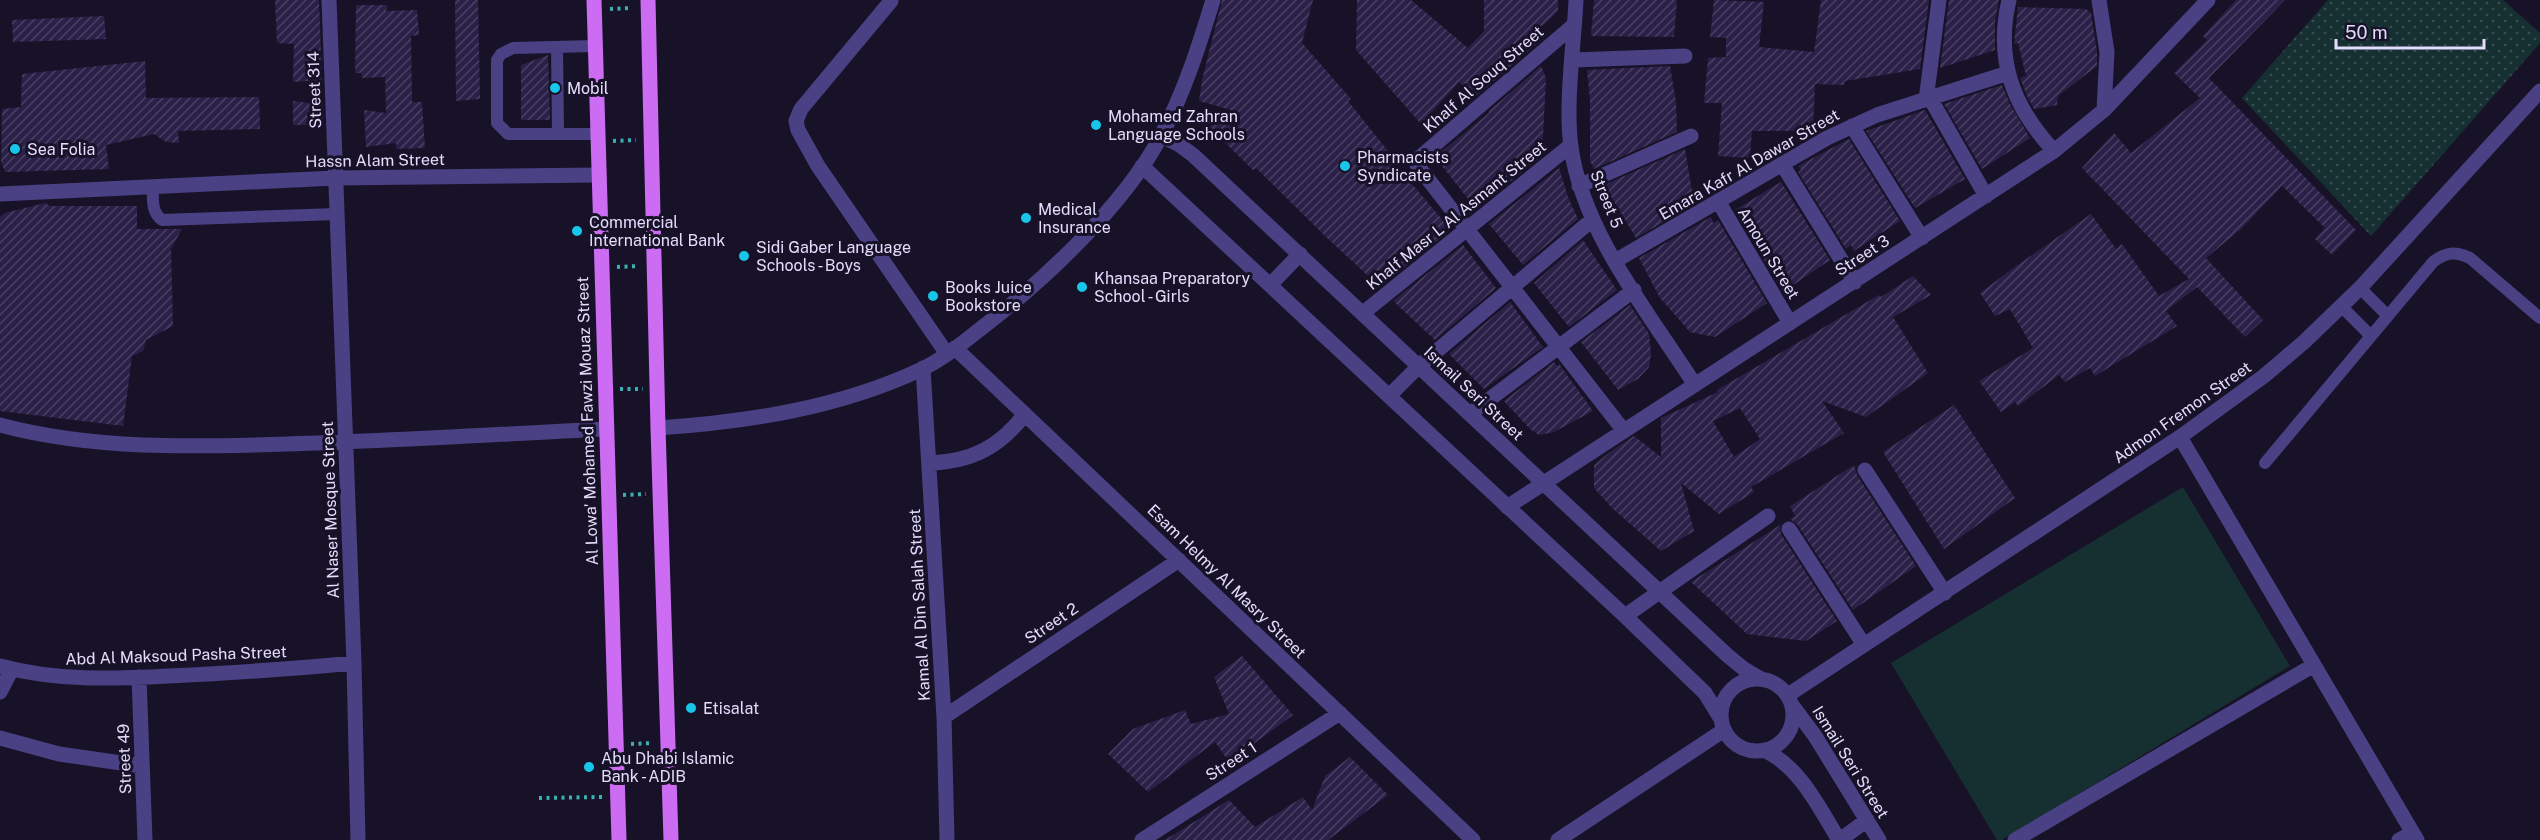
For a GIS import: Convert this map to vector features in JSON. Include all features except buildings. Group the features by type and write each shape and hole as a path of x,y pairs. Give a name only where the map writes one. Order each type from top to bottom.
{"main road":[{"path":"648,4 671,840"},
{"name":"Al Lowa' Mohamed Fawzi Mouaz Street","path":"594,5 619,840"}],"street":[{"name":"Street 314","path":"328,0 335,178"},
{"path":"658,428 714,424 791,411 878,387 924,368 951,351 1001,313 1052,268 1099,219 1142,166 1161,136 1186,81 1213,0"},
{"name":"Street 5","path":"1576,0 1571,145 1579,186 1592,220 1615,261 1695,385"},
{"path":"1939,0 1928,99 1986,195"},
{"path":"2009,0 2004,44 2007,73 2022,111 2033,128 2054,151"},
{"path":"2099,0 2108,52 2104,110"},
{"path":"2189,0 2208,1"},
{"name":"Esam Helmy Al Masry Street","path":"891,1 801,109 796,121 798,130 818,166 951,351 1025,414 1473,840"},
{"name":"Street 3","path":"1507,507 2054,151 2104,110 2208,1"},
{"name":"Khalf Al Souq Street","path":"1466,230 1417,167 1417,162 1574,25"},
{"path":"1573,60 1685,56"},
{"name":"Emara Kafr Al Dawar Street","path":"1615,261 1852,126 2007,73"},
{"name":"Admon Fremon Street","path":"1790,700 1864,645 2180,437 2264,376 2360,288 2540,91"},
{"path":"1852,126 1922,238"},
{"name":"Ismail Seri Street","path":"1161,136 1186,149 1736,663 1761,679"},
{"path":"1579,186 1691,136"},
{"name":"Khalf Masr L Al Asmant Street","path":"1363,313 1571,145"},
{"path":"1782,164 1855,282"},
{"path":"1142,166 1705,693 1723,724 1738,746 1748,750 1764,750 1779,743 1792,726 1790,700 1771,681 1750,679 1731,690 1725,698 1723,724"},
{"name":"Hassn Alam Street","path":"0,194 335,178 598,175"},
{"name":"Al Naser Mosque Street","path":"335,178 354,663 358,840"},
{"name":"Amoun Street","path":"1718,201 1790,324"},
{"path":"1389,396 1419,366 1592,220"},
{"path":"1466,230 1624,431"},
{"path":"1270,285 1300,254"},
{"path":"1470,414 1634,290"},
{"name":"Kamal Al Din Salah Street","path":"924,368 944,717 947,840"},
{"path":"929,463 966,459 984,452 1014,429 1025,414"},
{"path":"0,425 80,441 147,446 345,443 605,429"},
{"path":"2180,437 2314,665 2410,838"},
{"path":"1865,470 1944,593"},
{"path":"1625,616 1768,516"},
{"path":"1789,529 1864,645"},
{"name":"Street 2","path":"944,717 1179,560"},
{"name":"Abd Al Maksoud Pasha Street","path":"6,667 55,677 92,679 262,671 354,663"},
{"path":"2015,840 2314,665"},
{"path":"0,692 6,667"},
{"name":"Street 49","path":"139,677 145,840"},
{"name":"Ismail Seri Street","path":"1790,700 1879,840"},
{"name":"Street 1","path":"1142,840 1340,713"},
{"path":"1558,840 1723,724"},
{"path":"0,738 60,754 142,766"},
{"path":"1764,750 1784,761 1800,777 1839,840 1867,820"}],"lane":[{"path":"595,46 513,48 501,54 497,60 497,123 508,134 558,134 597,138"},
{"path":"557,47 558,134"},
{"path":"153,187 155,214 162,220 337,214"},
{"path":"2265,463 2433,262 2444,254 2458,252 2470,258 2540,318"},
{"path":"2360,288 2388,316"},
{"path":"2341,306 2371,336"}],"path":[{"path":"594,5 648,4"},
{"path":"597,138 651,140"},
{"path":"601,267 654,266"},
{"path":"604,389 657,388"},
{"path":"608,495 660,494"},
{"path":"615,745 668,743"},
{"path":"539,798 618,796"}],"green space":[{"path":"2328,0 2503,0 2540,33 2540,43 2371,236 2242,98"},
{"path":"2183,487 2290,666 2002,840 1997,840 1891,663"}],"place":[{"name":"Mobil","path":"555,88"},
{"name":"Mohamed Zahran Language Schools","path":"1096,125"},
{"name":"Sea Folia","path":"15,149"},
{"name":"Pharmacists Syndicate","path":"1345,166"},
{"name":"Medical Insurance","path":"1026,218"},
{"name":"Commercial International Bank","path":"577,231"},
{"name":"Sidi Gaber Language Schools - Boys","path":"744,256"},
{"name":"Khansaa Preparatory School - Girls","path":"1082,287"},
{"name":"Books Juice Bookstore","path":"933,296"},
{"name":"Etisalat","path":"691,708"},
{"name":"Abu Dhabi Islamic Bank - ADIB","path":"589,767"}]}
